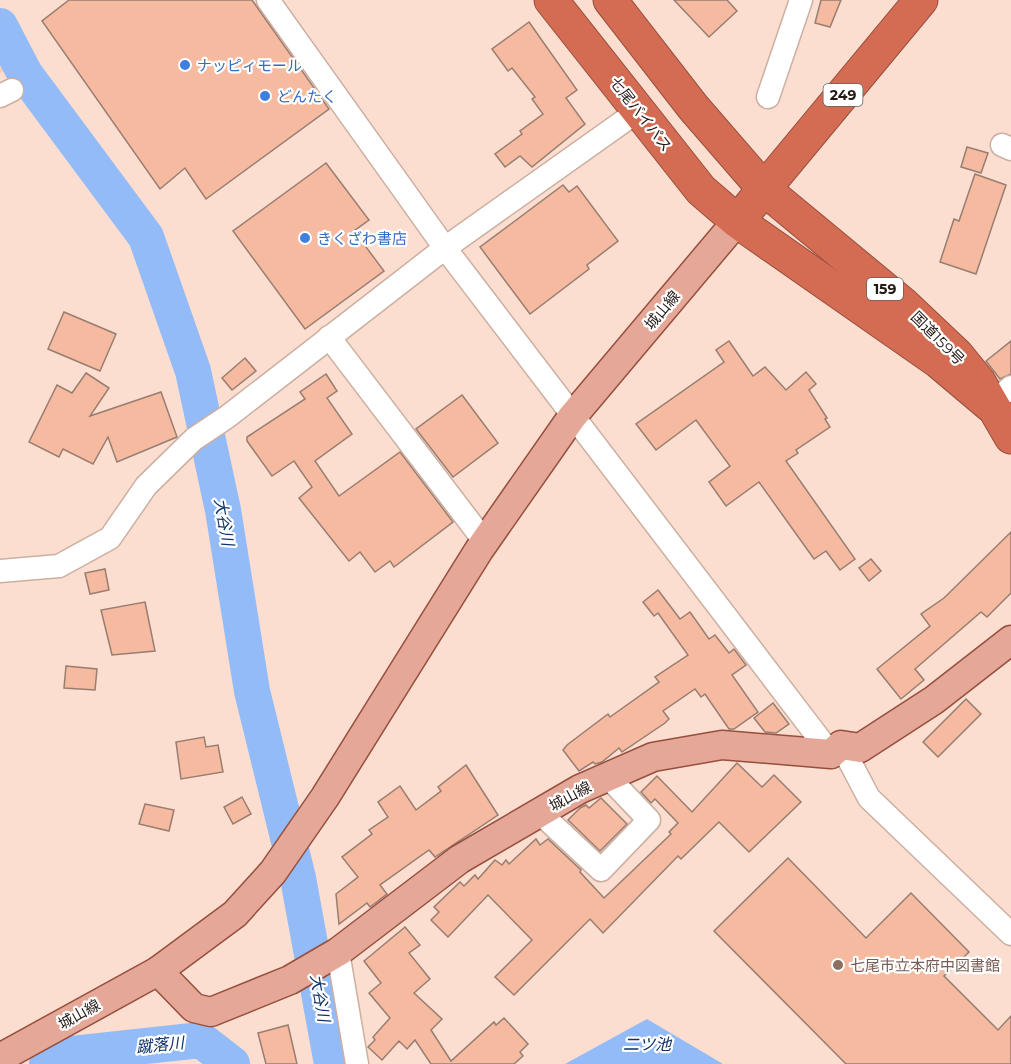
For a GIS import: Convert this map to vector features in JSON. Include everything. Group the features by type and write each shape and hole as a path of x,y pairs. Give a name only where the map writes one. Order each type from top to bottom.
{"highway":[{"name":"七尾バイパス","path":"551,0 701,190 737,221"},
{"name":"159","path":"610,0 686,98 764,189"},
{"name":"249","path":"737,221 921,0"},
{"name":"国道159号","path":"764,189 936,333 979,382 1000,396 1011,437"},
{"name":"国道159号","path":"737,221 939,362 1000,396"}],"main road":[{"name":"城山線","path":"0,1058 158,970 235,914 278,866 485,542 572,417 737,221"},
{"name":"城山線","path":"158,970 194,1008 211,1012 290,980 333,955 460,859 539,813 608,777 653,757 722,745 860,748 1008,648"}],"street":[{"path":"268,0 445,248 572,417 836,749 868,798 1011,934"},
{"path":"768,97 801,0"},
{"path":"0,571 59,566 110,538 146,486 208,430 445,248 638,111"},
{"path":"329,337 485,542"},
{"path":"539,813 601,870 649,820 608,777"},
{"path":"333,955 357,1064"}],"shaded area":[{"path":"0,28 20,62 0,73"}],"water":[{"name":"二ツ池","path":"647,1019 723,1064 565,1064"}],"building":[{"name":"ナッピィモール","path":"69,0 252,0 329,109 206,199 185,168 160,189 42,21"},
{"path":"674,0 727,0 737,11 709,37"},
{"path":"821,0 841,0 830,27 815,23"},
{"path":"529,22 577,90 566,98 585,124 532,167 520,156 505,167 495,154 522,134 520,131 543,114 532,99 535,97 512,68 508,71 492,49"},
{"path":"967,147 988,153 981,173 961,167"},
{"path":"326,163 369,220 354,231 384,271 305,329 233,231"},
{"path":"975,174 1006,185 976,274 940,262 954,219 959,221"},
{"path":"563,185 569,192 577,186 618,241 587,265 589,269 530,314 480,247"},
{"path":"64,312 116,334 100,371 48,349"},
{"path":"729,341 753,376 765,367 786,390 806,372 816,384 809,390 827,418 825,419 830,427 796,450 798,453 786,461 855,559 840,570 826,551 814,559 759,482 726,506 709,482 730,466 696,420 656,450 636,424 724,362 716,350"},
{"path":"1011,341 1011,374 1000,379 986,361"},
{"path":"245,358 256,371 232,390 222,378"},
{"path":"86,373 109,388 90,416 161,392 177,437 117,462 108,437 93,464 63,449 59,457 29,442 57,385 72,393"},
{"path":"326,374 337,391 327,398 352,434 315,461 339,496 400,452 453,522 394,567 390,561 375,572 360,552 349,561 299,498 312,487 294,461 272,476 247,441 247,437 305,399 300,392"},
{"path":"462,395 498,443 453,477 416,429"},
{"path":"1011,532 1011,593 987,617 981,612 915,669 924,680 901,699 877,669 930,626 921,614 944,598"},
{"path":"871,559 881,571 869,581 859,568"},
{"path":"105,569 109,590 90,594 85,573"},
{"path":"658,590 680,619 690,612 709,639 715,635 729,653 734,649 746,665 732,675 758,712 734,729 729,729 705,694 701,697 695,689 663,711 669,719 665,723 622,752 619,748 602,762 595,764 593,762 579,771 563,750 567,745 608,714 610,717 659,682 655,677 688,655 658,613 654,616 643,602"},
{"path":"145,602 155,651 112,655 101,610"},
{"path":"66,666 97,669 95,690 64,688"},
{"path":"966,699 981,714 938,757 923,742"},
{"path":"773,703 789,724 776,733 765,732 754,718"},
{"path":"204,737 206,747 218,745 223,772 181,779 176,742"},
{"path":"737,763 762,787 774,775 801,802 749,852 719,822 681,859 678,856 603,933 590,919 514,995 495,977 532,940 488,895 448,937 431,920 439,912 434,907 460,882 464,886 475,875 478,879 495,860 502,865 506,860 509,864 536,839 540,845 548,839 581,870 580,872 604,898 671,834 669,832 678,823 655,799 651,803 641,792 657,776 692,812"},
{"path":"466,765 498,815 435,857 429,850 380,885 387,894 370,907 367,903 339,924 336,894 358,877 342,857 372,834 369,830 388,817 378,802 400,786 416,810 441,791 438,787"},
{"path":"242,797 251,814 233,824 224,807"},
{"path":"601,798 627,824 600,851 568,820 580,808 586,805 589,808"},
{"path":"145,804 174,810 169,831 139,824"},
{"path":"788,858 866,938 911,893 969,952 944,976 998,1030 1011,1016 1011,1064 846,1064 714,931"},
{"path":"405,927 420,945 409,953 430,979 414,993 442,1019 431,1030 451,1061 494,1022 496,1025 504,1018 528,1044 520,1052 523,1056 514,1064 431,1064 415,1040 407,1049 399,1041 382,1060 368,1047 375,1040 373,1037 390,1018 369,993 381,983 364,961"},
{"path":"288,1025 297,1064 266,1064 258,1033"}],"waterway":[{"name":"大谷川","path":"0,26 25,74 146,237 193,371 223,510 252,691 298,878 332,1064"},
{"name":"蹴落川","path":"47,1064 63,1055 201,1040 232,1064"}],"place":[{"name":"ナッピィモール","path":"185,65"},
{"name":"どんたく","path":"265,96"},
{"name":"きくざわ書店","path":"305,238"},
{"name":"七尾市立本府中図書館","path":"838,965"}]}
